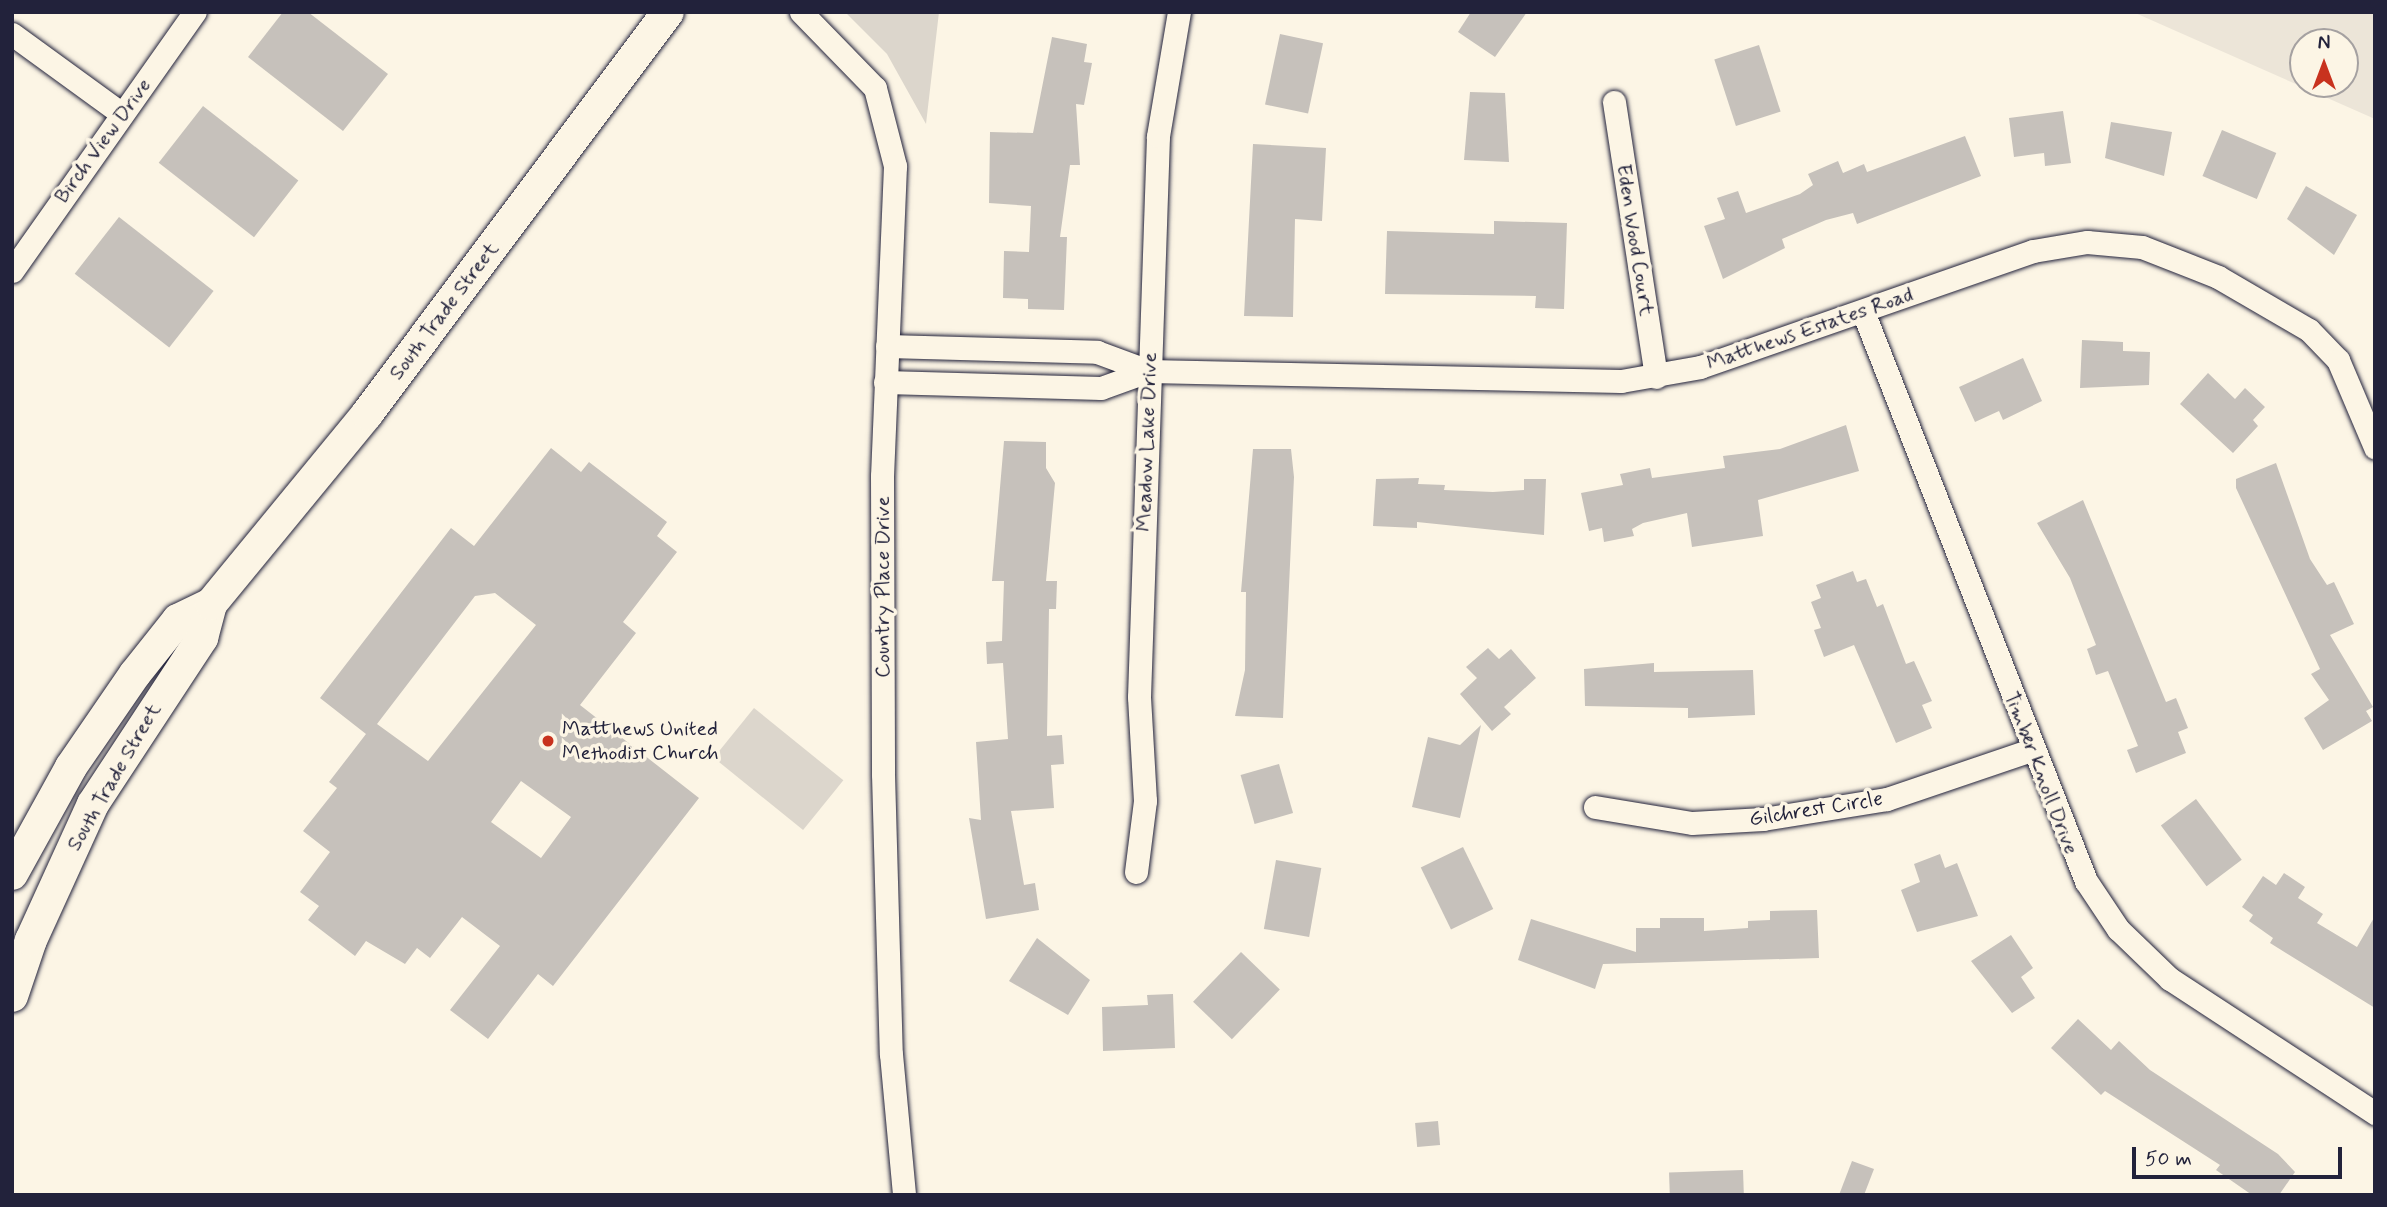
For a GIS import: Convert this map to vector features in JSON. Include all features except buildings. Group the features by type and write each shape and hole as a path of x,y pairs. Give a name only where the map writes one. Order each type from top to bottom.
{"main road":[{"name":"South Trade Street","path":"12,996 30,940 93,804 202,638 211,604 367,414 668,12"},
{"name":"South Trade Street","path":"12,874 71,767 135,674 178,620 211,604"}],"street":[{"name":"Birch View Drive","path":"12,271 195,12"},
{"name":"Country Place Drive","path":"801,12 875,88 890,129 895,166 886,382 883,774 891,1054 904,1195"},
{"name":"Meadow Lake Drive","path":"1136,872 1145,801 1139,697 1158,136 1179,12"},
{"path":"12,34 122,114"},
{"name":"Eden Wood Court","path":"1614,102 1656,377"},
{"name":"Matthews Estates Road","path":"887,346 1097,352 1149,371 1548,384 1656,377 1864,314 2033,251 2087,242 2142,247 2218,276 2309,330 2338,360 2375,447"},
{"name":"Timber Knoll Drive","path":"1864,314 2069,849 2118,929 2171,979 2375,1113"},
{"name":"Matthews Estates Road","path":"886,382 1101,388 1149,371"},
{"name":"Gilchrest Circle","path":"1595,807 1692,823 1763,819 1887,799 2031,750"}],"shaded area":[{"path":"845,12 939,12 926,124 887,54"},
{"path":"2133,12 2375,12 2375,119 2328,98 2359,98 2359,28 2289,28 2289,81"},
{"path":"754,708 843,780 803,830 714,758"}],"place":[{"name":"Matthews United Methodist Church","path":"548,741"}]}
